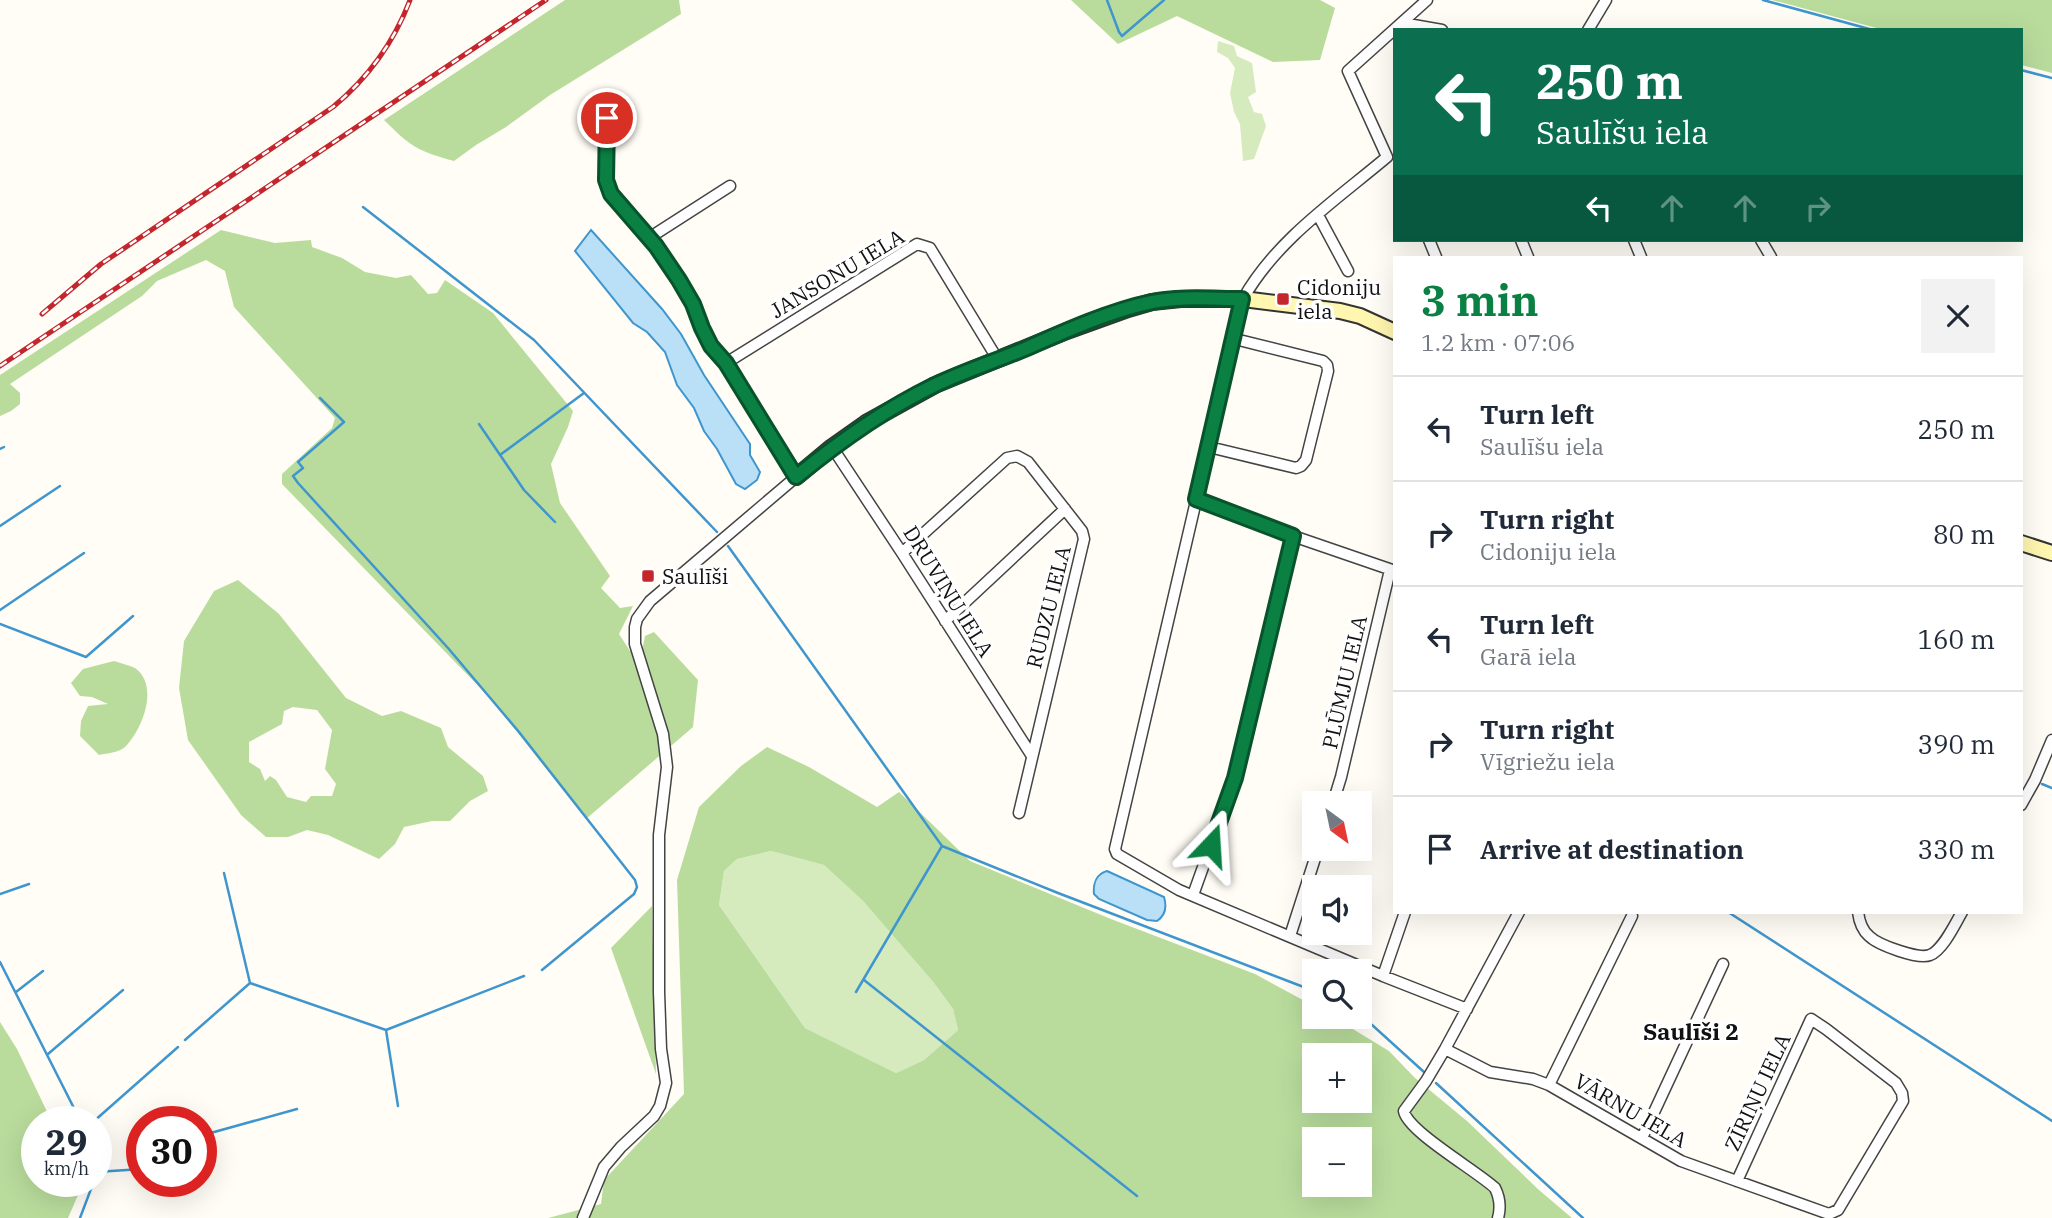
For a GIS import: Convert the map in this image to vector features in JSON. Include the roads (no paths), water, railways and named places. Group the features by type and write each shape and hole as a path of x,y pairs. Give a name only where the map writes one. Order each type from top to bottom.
{"street":[{"path":"1396,28 1427,0"},
{"path":"1589,28 1606,0"},
{"path":"1402,23 1431,28"},
{"path":"1393,31 1348,71 1391,158 1283,245 1242,299 1235,339 1115,849 1117,854 1179,890 1467,1009"},
{"path":"607,118 606,180 611,194 649,238 679,280 693,304 711,346 726,363 796,477"},
{"path":"649,238 730,186"},
{"path":"1318,215 1348,271"},
{"name":"JANSONU IELA","path":"726,363 918,244 930,248 998,360"},
{"path":"583,1218 600,1174 621,1147 653,1116 660,1106 666,1083 661,1049 659,992 659,835 667,767 663,734 635,644 637,619 650,601 832,447 866,423 935,385 1067,331 1152,302 1242,299 1340,311 1360,316 1393,331"},
{"path":"1209,447 1296,468 1301,466 1306,460 1328,371 1324,361 1235,339"},
{"name":"DRUVIŅU IELA","path":"832,447 1032,756"},
{"name":"RUDZU IELA","path":"902,553 1007,458 1017,456 1028,462 1082,531 1084,540 1019,813"},
{"path":"1196,499 1392,570"},
{"path":"944,621 1065,509"},
{"path":"1193,895 1235,778 1293,536"},
{"path":"2023,544 2052,553"},
{"name":"PLŪMJU IELA","path":"1337,791 1392,570"},
{"path":"2023,801 2052,740"},
{"path":"1290,936 1314,861"},
{"path":"1383,976 1404,914"},
{"path":"1498,1218 1499,1197 1495,1188 1424,1136 1405,1117 1404,1111 1445,1049 1518,914"},
{"path":"1858,914 1867,935 1877,942 1920,957 1938,950 1961,914"},
{"path":"1549,1085 1632,916"},
{"path":"1642,1138 1723,964"},
{"name":"ZĪRIŅU IELA","path":"1737,1181 1811,1019 1896,1083 1902,1093 1903,1101 1838,1210"},
{"name":"VĀRNU IELA","path":"1445,1049 1490,1072 1533,1079 1549,1085 1681,1161 1829,1214 1838,1210"}],"water":[{"path":"591,230 681,334 704,375 750,444 750,455 760,472 757,480 745,489 736,484 704,431 694,408 677,385 665,352 647,332 633,323 575,251"},
{"path":"1107,871 1164,897 1162,916 1157,921 1147,920 1099,899 1094,894 1095,883 1100,874"}],"waterway":[{"path":"1107,0 1122,36 1164,0"},
{"path":"1763,0 1866,28"},
{"path":"2023,71 2052,78"},
{"path":"363,207 534,340 717,532"},
{"path":"500,455 584,393"},
{"path":"320,398 344,422 298,462 303,468 293,476 448,648 519,732 635,880 637,887 634,894 542,970"},
{"path":"479,424 524,490 555,522"},
{"path":"0,449 4,447"},
{"path":"0,526 60,486"},
{"path":"728,546 942,846 1302,986"},
{"path":"0,610 84,553"},
{"path":"0,624 86,657 133,616"},
{"path":"2042,784 2052,788"},
{"path":"856,992 942,846"},
{"path":"185,1040 250,983 224,873"},
{"path":"0,894 29,884"},
{"path":"1731,914 2052,1121"},
{"path":"0,962 73,1106"},
{"path":"16,992 43,971"},
{"path":"250,983 386,1030 524,976"},
{"path":"864,980 1137,1196"},
{"path":"48,1054 123,990"},
{"path":"1372,1025 1424,1072"},
{"path":"386,1030 398,1106"},
{"path":"111,1106 178,1047"},
{"path":"1436,1083 1583,1218"},
{"path":"217,1131 297,1109"},
{"path":"112,1171 126,1170"},
{"path":"80,1218 88,1197"}],"railway":[{"path":"42,314 101,264 346,96 388,45 410,0"},
{"path":"0,366 546,0"}],"place":[{"name":"Cidoniju iela","path":"1283,299"},
{"name":"Saulīši","path":"648,576"}],"district":[{"name":"Saulīši 2","path":"1691,1031"}]}
